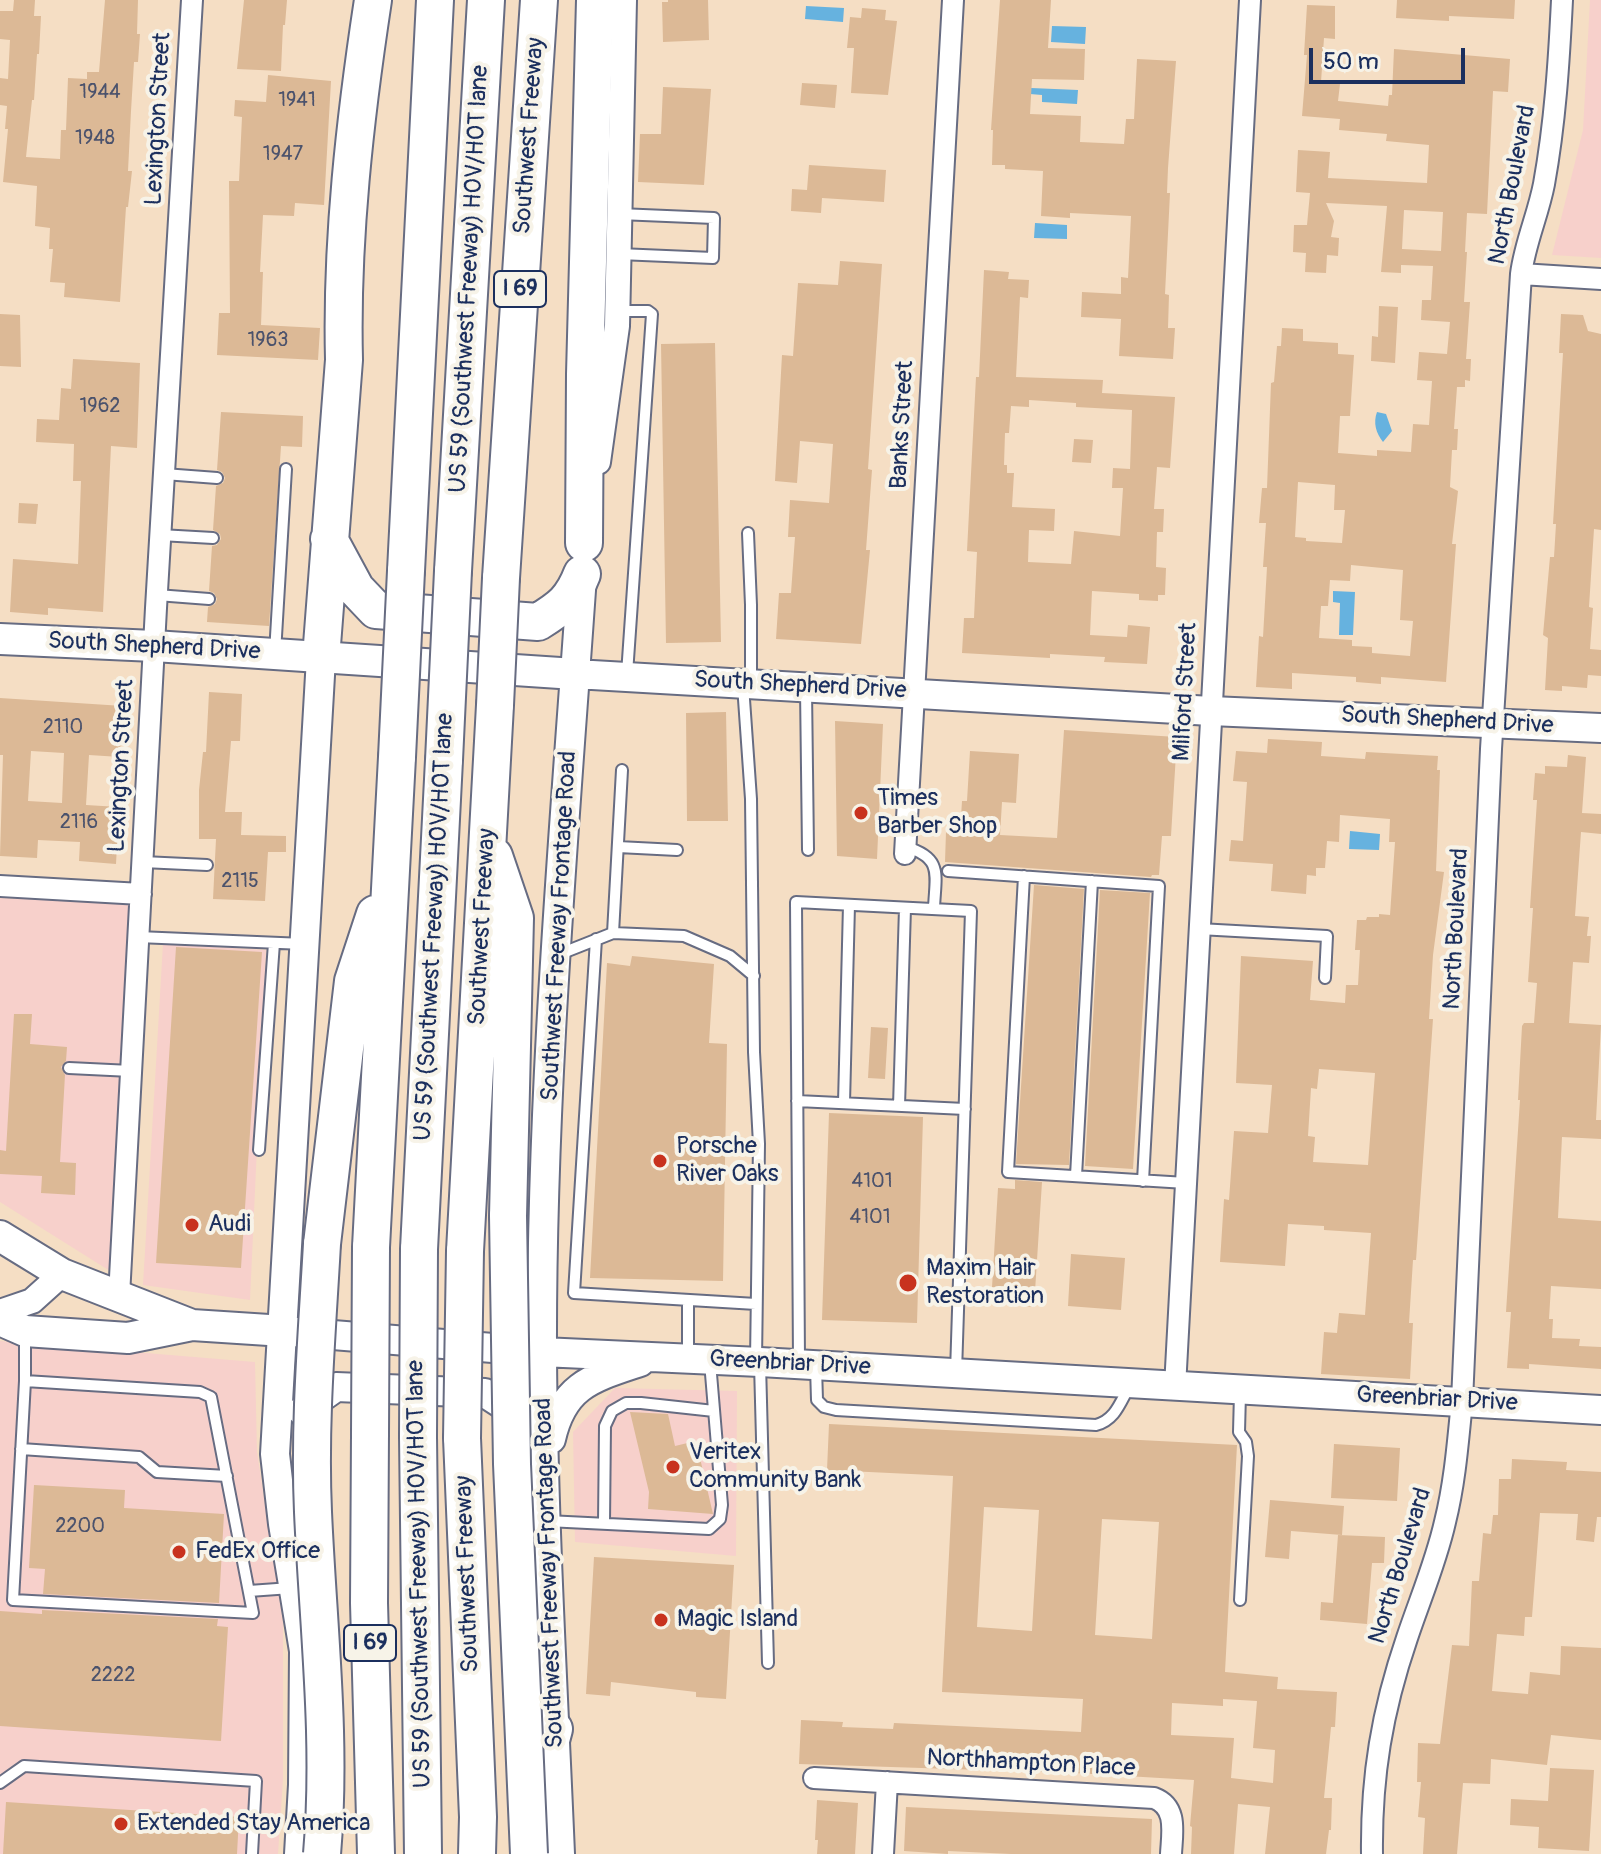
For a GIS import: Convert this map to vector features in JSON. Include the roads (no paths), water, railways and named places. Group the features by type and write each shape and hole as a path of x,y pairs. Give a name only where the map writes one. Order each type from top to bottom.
{"highway":[{"path":"321,658 344,360 343,319 352,177 373,0"},
{"name":"I 69","path":"376,1854 369,1603 371,1247 435,0"},
{"name":"US 59 (Southwest Freeway) HOV/HOT lane","path":"423,1854 419,1249 486,0"},
{"name":"Southwest Freeway","path":"477,1854 462,1438 465,1251 501,578 539,0"},
{"path":"329,539 356,589 376,610 538,622 558,610 575,593 583,559 595,0"},
{"path":"488,835 515,918 508,1216 512,1464 529,1854"},
{"path":"322,1854 325,1715 311,1433 322,1244 353,981 389,875"},
{"path":"304,1651 321,1805 322,1854"},
{"path":"536,1854 541,1778 554,1729"}],"main road":[{"name":"Southwest Freeway Frontage Road","path":"560,1854 542,1352 544,1211 556,956 583,559"},
{"name":"South Shepherd Drive","path":"0,639 1211,711 1601,728"},
{"path":"299,1854 304,1651 275,1454 321,658"},
{"name":"Greenbriar Drive","path":"0,1236 62,1274 192,1325 542,1352 1601,1410"},
{"path":"13,1325 128,1338 192,1325"},
{"path":"545,1467 555,1425 567,1399 588,1380 655,1357"},
{"path":"283,1524 287,1461 299,1413 336,1387 485,1393 525,1418 545,1467"}],"street":[{"name":"Lexington Street","path":"119,1296 192,0"},
{"name":"Southwest Freeway Frontage Road","path":"583,559 610,385 617,311 624,0"},
{"name":"Banks Street","path":"906,850 953,0"},
{"name":"Milford Street","path":"1175,1387 1250,0"},
{"name":"North Boulevard","path":"1372,1854 1371,1806 1376,1752 1390,1691 1445,1523 1455,1477 1462,1401 1493,722 1521,274 1553,135 1562,0"},
{"path":"1521,274 1601,279"},
{"path":"0,886 141,894"},
{"path":"0,1312 32,1301 62,1274"},
{"name":"Northhampton Place","path":"814,1778 1154,1798 1164,1801 1171,1812 1171,1854"},
{"path":"883,1854 887,1782"}],"lane":[{"path":"619,214 714,218 713,258 619,254"},
{"path":"617,311 648,311 652,314 627,676"},
{"path":"275,655 274,600 282,483 286,469"},
{"path":"164,474 217,478"},
{"path":"748,533 751,605 747,683 759,1144 756,1304 768,1663"},
{"path":"160,535 213,538"},
{"path":"157,595 209,599"},
{"path":"806,686 808,850"},
{"path":"613,933 622,770"},
{"path":"618,847 677,850"},
{"path":"906,850 924,852 930,858 935,870 934,909"},
{"path":"143,862 207,865"},
{"path":"948,871 1159,886 1143,1181"},
{"path":"1024,876 1008,1172 1186,1183"},
{"path":"1076,1176 1092,881"},
{"path":"956,1374 971,911 796,902 797,1101 807,1365 817,1400 824,1407 852,1411 1096,1425 1114,1415 1130,1384"},
{"path":"844,1103 849,905"},
{"path":"899,1106 905,908"},
{"path":"1199,929 1327,936 1325,978"},
{"path":"556,956 613,933 684,936 730,956 754,976"},
{"path":"138,937 305,944"},
{"path":"596,939 574,1293 756,1304"},
{"path":"259,1150 274,943"},
{"path":"69,1068 131,1071"},
{"path":"797,1101 965,1109"},
{"path":"547,1521 709,1529 720,1519 722,1505 714,1411 699,1359 688,1301"},
{"path":"13,1325 25,1381 13,1600 253,1613 211,1397 200,1392 25,1381"},
{"path":"1240,1390 1239,1432 1246,1442 1248,1456 1240,1600"},
{"path":"604,1523 605,1426 612,1411 626,1403 641,1403 714,1411"},
{"path":"21,1449 139,1457 157,1472 227,1476"},
{"path":"249,1591 293,1588"},
{"path":"0,1783 24,1766 256,1781 252,1854"}],"water":[{"path":"806,6 844,8 843,22 805,19"},
{"path":"1052,26 1086,27 1085,44 1051,42"},
{"path":"1031,88 1078,90 1077,104 1042,102 1042,95 1030,94"},
{"path":"1035,223 1067,225 1067,239 1034,238"},
{"path":"1377,412 1386,414 1392,431 1383,442 1376,428"},
{"path":"1333,591 1355,592 1353,635 1339,635 1340,603 1333,602"},
{"path":"1350,831 1380,834 1379,850 1349,849"}],"place":[{"name":"Times Barber Shop","path":"861,813"},
{"name":"Porsche River Oaks","path":"660,1161"},
{"name":"Audi","path":"192,1225"},
{"name":"Maxim Hair Restoration","path":"908,1283"},
{"name":"Veritex Community Bank","path":"673,1467"},
{"name":"FedEx Office","path":"179,1552"},
{"name":"Magic Island","path":"661,1620"},
{"name":"Extended Stay America","path":"121,1824"}]}
